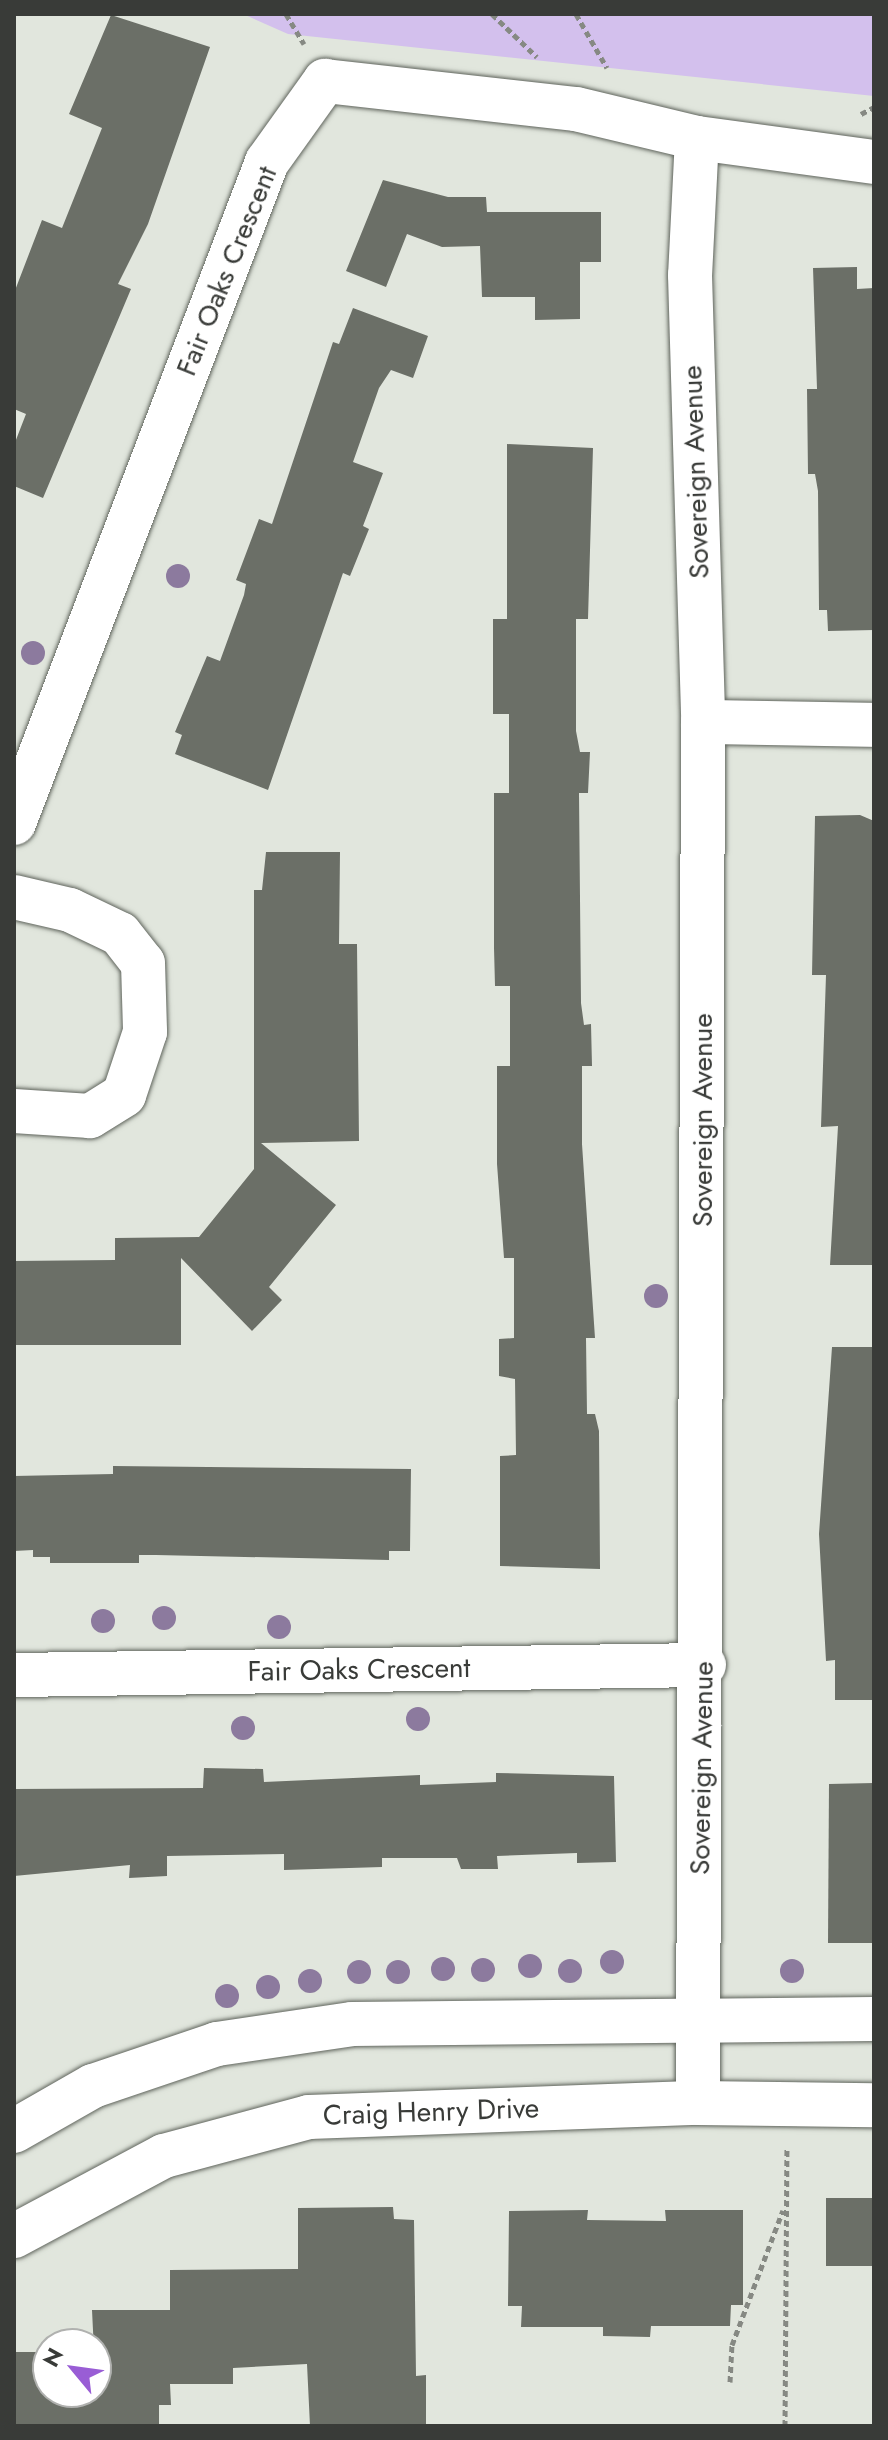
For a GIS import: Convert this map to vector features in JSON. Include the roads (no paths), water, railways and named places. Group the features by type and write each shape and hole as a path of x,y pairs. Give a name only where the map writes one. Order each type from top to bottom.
{"street":[{"name":"Fair Oaks Crescent","path":"14,823 267,162 325,81 576,109 697,138"},
{"path":"697,138 874,162"},
{"name":"Sovereign Avenue","path":"697,138 690,275 703,722 704,1665 698,2103"},
{"path":"703,722 874,725"},
{"path":"14,897 70,910 120,934 143,963 145,1032 124,1095 90,1116 14,1111"},
{"name":"Fair Oaks Crescent","path":"14,1675 704,1665"},
{"path":"14,2131 93,2086 217,2044 352,2024 698,2017 874,2019"},
{"name":"Craig Henry Drive","path":"14,2236 164,2156 309,2117 698,2103 874,2105"}]}
